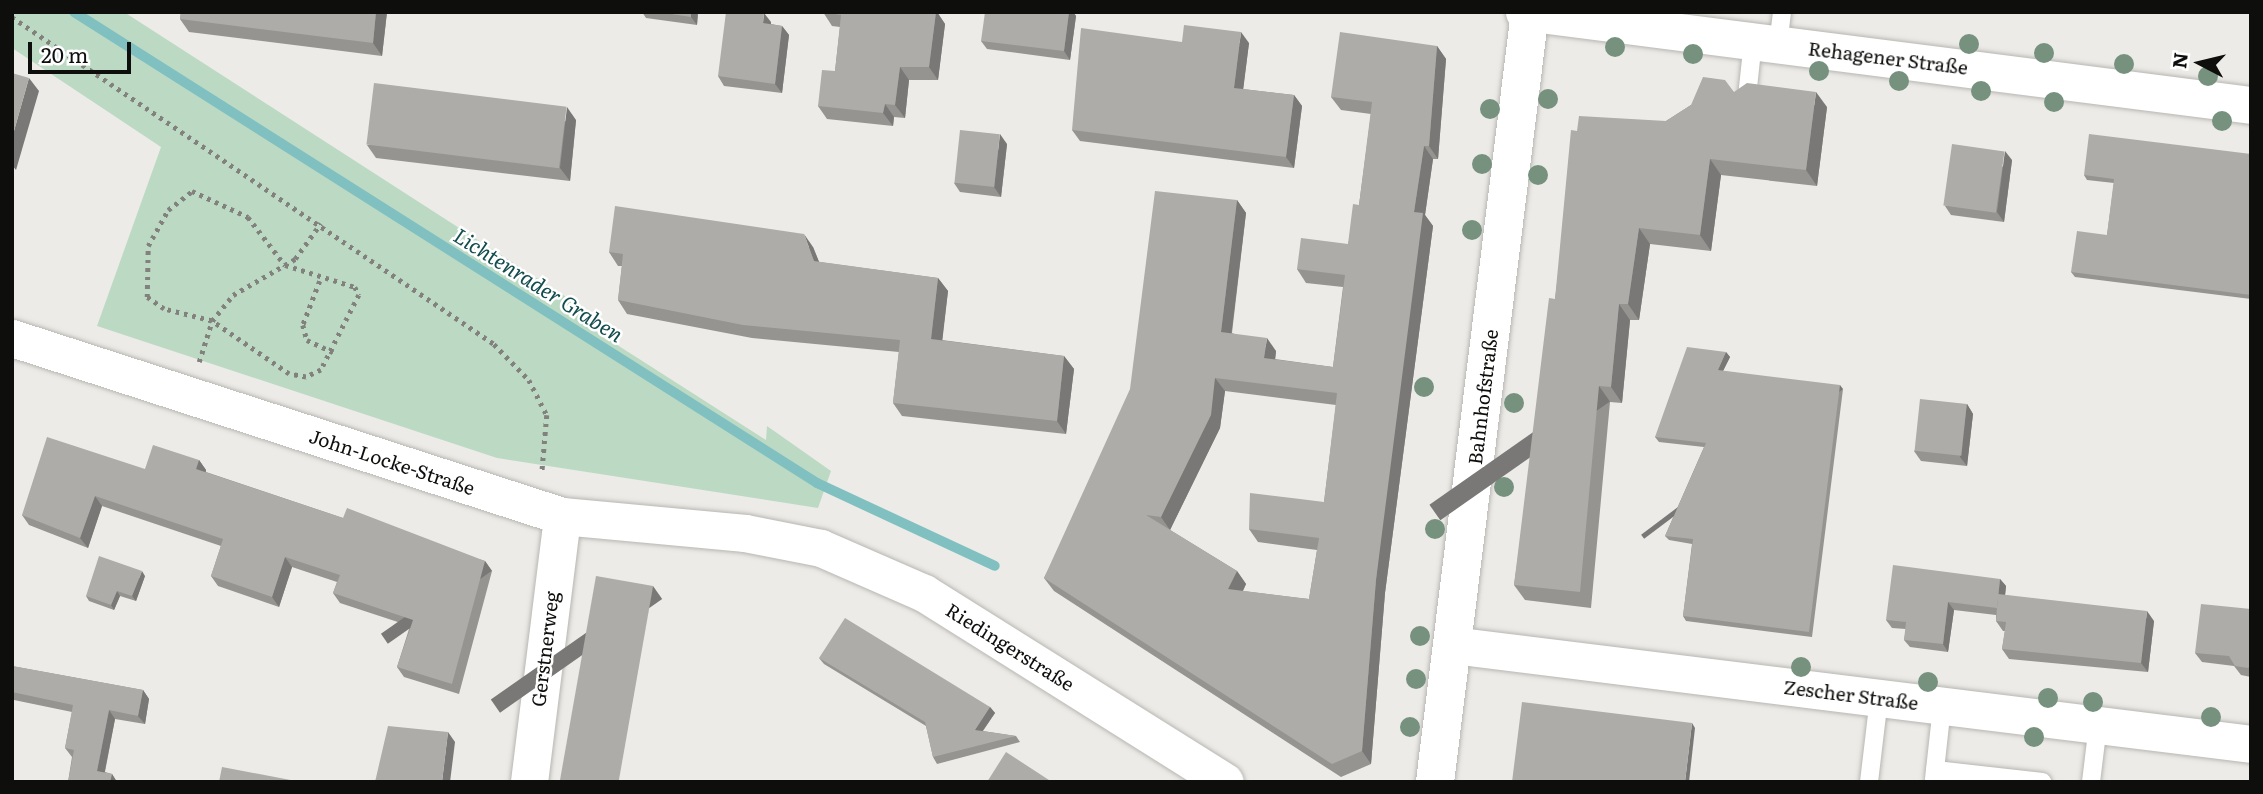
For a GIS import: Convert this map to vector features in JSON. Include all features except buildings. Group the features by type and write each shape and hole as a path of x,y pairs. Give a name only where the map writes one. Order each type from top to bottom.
{"street":[{"name":"Rehagener Straße","path":"1524,12 1771,33 2251,104"},
{"name":"Bahnhofstraße","path":"1435,782 1530,13"},
{"name":"John-Locke-Straße","path":"12,338 562,516 782,539"},
{"name":"Gerstnerweg","path":"529,782 562,516"},
{"name":"Riedingerstraße","path":"782,539 821,548 924,593 1225,782"},
{"name":"Zescher Straße","path":"1452,645 2251,744"}],"lane":[{"path":"1746,97 1771,33"},
{"path":"1869,782 1879,698"},
{"path":"1942,706 1934,776 2042,782"},
{"path":"2091,782 2098,725"}],"path":[{"path":"12,17 321,223 494,344 528,380 547,415 549,444 541,475 562,516"},
{"path":"192,191 248,218 285,265 320,281 342,280 359,295 333,352 321,370 306,377 289,374 212,321 164,309 147,297 142,277 148,246 168,210 192,191"},
{"path":"188,396 212,321 233,295 285,265 321,223"},
{"path":"320,281 303,325 307,340 333,352"}],"green space":[{"path":"12,12 124,12 588,311 586,325 766,440 767,426 831,471 818,508 497,458 97,326 161,147 12,48"}],"waterway":[{"name":"Lichtenrader Graben","path":"74,12 817,483 995,566"}]}
